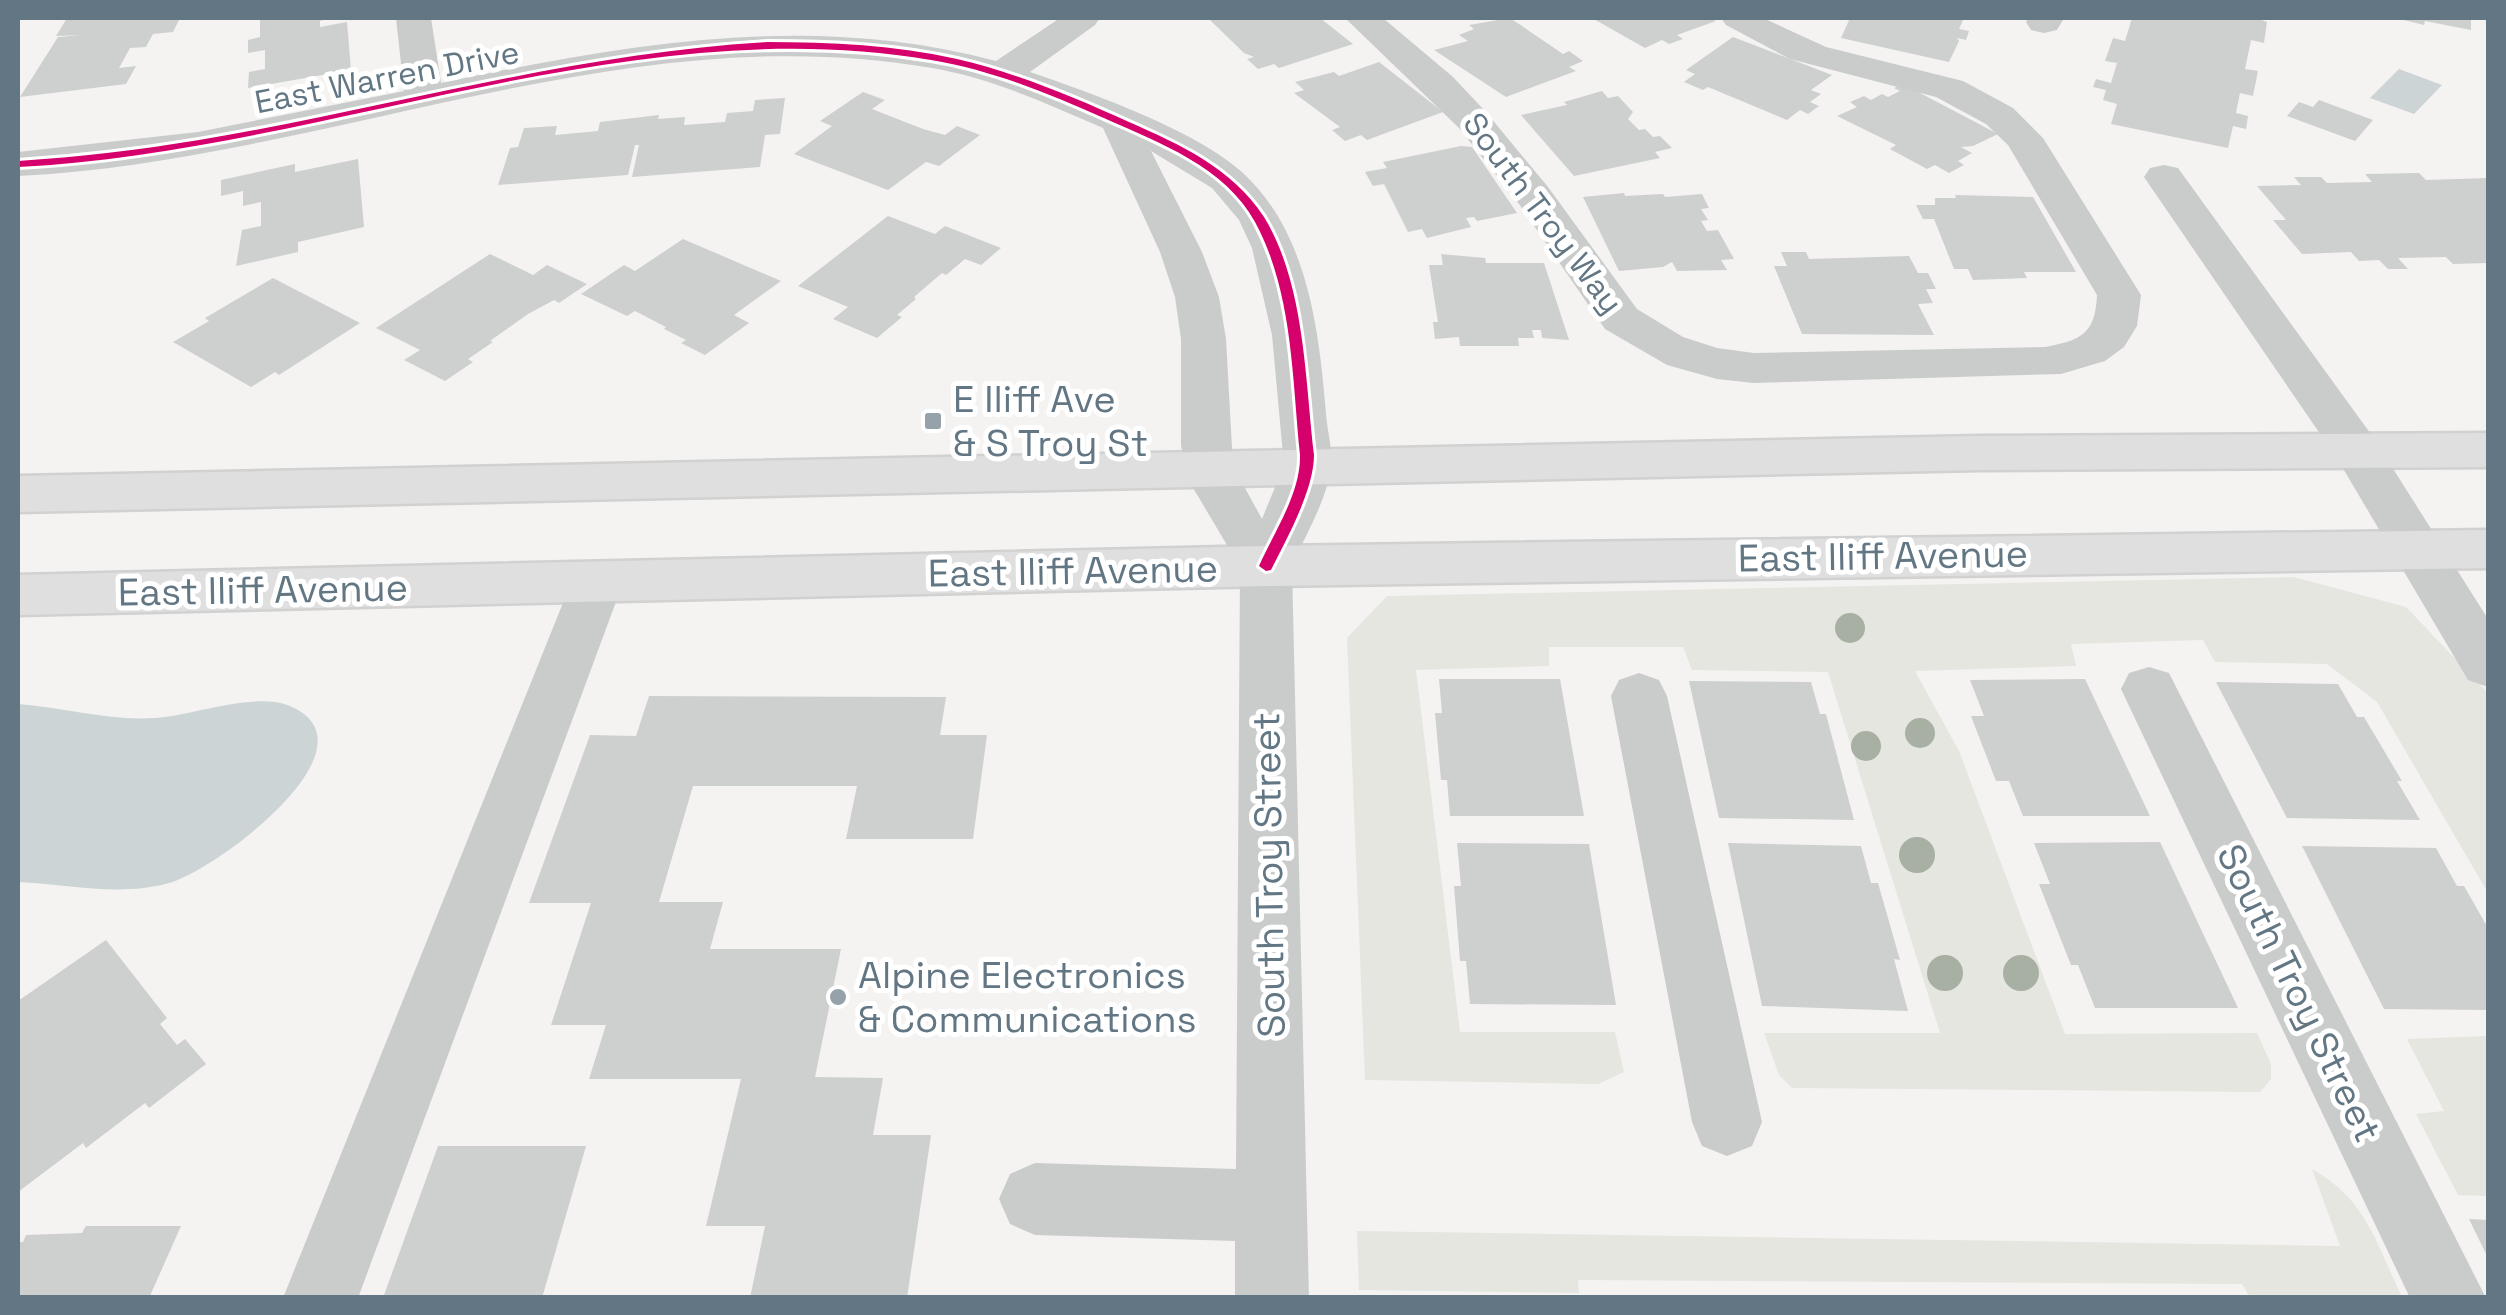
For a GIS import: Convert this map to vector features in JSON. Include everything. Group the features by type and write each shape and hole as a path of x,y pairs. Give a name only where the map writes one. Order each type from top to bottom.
{"main road":[{"path":"18,494 1307,467 2488,450"},
{"name":"East Iliff Avenue","path":"18,595 1266,566 2488,549"}],"street":[{"path":"413,18 424,98"},
{"path":"1002,74 1083,18"},
{"name":"South Troy Way","path":"1387,25 1486,131 1621,319 1649,341 1682,356 1740,367 2045,362 2082,355 2110,338 2120,318 2119,295 2024,138 1976,100 1942,84 1812,55 1738,18"},
{"name":"East Warren Drive","path":"18,164 212,140 629,57 742,45 812,44 889,50 1002,74 1046,89 1194,154 1239,191 1255,210 1277,256 1288,298 1307,467 1266,566"},
{"path":"1120,122 1133,160 1182,252 1198,301 1204,342 1208,469 1266,566"},
{"path":"2164,177 2356,449 2488,664"},
{"name":"South Troy Street","path":"1266,566 1272,1298"},
{"path":"320,1298 597,582"},
{"name":"South Troy Street","path":"2149,690 2449,1298"},
{"path":"1639,696 1728,1122"},
{"path":"1034,1199 1272,1206"}],"shaded area":[{"path":"2399,69 2442,85 2414,114 2370,98"},
{"path":"2294,577 2406,607 2488,693 2488,893 2377,702 2327,664 2215,662 2203,640 2071,644 2076,666 1915,671 1959,751 2065,1034 2257,1033 2271,1064 2271,1079 2260,1092 1792,1088 1779,1075 1764,1033 1940,1033 1828,672 1692,670 1683,647 1549,647 1549,666 1416,670 1460,1032 1615,1032 1624,1072 1598,1084 1365,1080 1347,638 1387,596"},
{"path":"276,702 290,706 313,725 317,749 305,776 282,805 252,832 192,873 169,883 132,889 18,882 18,704 137,718 241,703"},
{"path":"2488,1036 2488,1196 2458,1195 2416,1114 2444,1111 2407,1039"},
{"path":"2312,1169 2346,1194 2358,1209 2402,1297 2250,1297 2242,1284 1578,1280 1579,1293 1359,1290 1357,1231 2340,1246"}],"building":[{"path":"67,18 180,18 173,32 153,34 146,47 130,48 119,68 136,66 126,84 20,97 58,37 83,35 56,36"},
{"path":"329,18 320,21 320,27 347,22 351,70 248,88 249,72 265,69 265,50 248,53 248,40 260,37 260,20"},
{"path":"1320,18 1353,44 1279,68 1274,64 1258,69 1247,59 1254,57 1244,53 1210,20"},
{"path":"1510,18 1563,54 1569,51 1583,61 1569,67 1576,71 1506,97 1434,50 1468,41 1459,35 1474,29 1469,25"},
{"path":"1592,18 1716,21 1677,35 1683,39 1669,44 1662,40 1645,48"},
{"path":"1850,18 1964,18 1959,29 1969,31 1966,40 1957,38 1949,62 1841,38"},
{"path":"2132,18 2256,18 2267,22 2264,43 2251,40 2245,69 2258,71 2253,96 2240,93 2236,113 2248,116 2246,129 2233,126 2228,148 2111,124 2117,104 2103,100 2106,90 2093,87 2096,79 2111,83 2117,63 2105,61 2113,38 2125,41"},
{"path":"2396,18 2471,18 2471,30 2425,21 2424,25"},
{"path":"1733,37 1832,75 1811,90 1821,94 1810,102 1819,106 1808,114 1800,110 1787,120 1708,87 1703,90 1684,82 1695,74 1686,70"},
{"path":"1379,62 1443,112 1367,140 1361,135 1345,141 1332,130 1340,127 1294,93 1304,90 1295,82 1334,72 1339,76"},
{"path":"1903,84 1998,134 1973,146 1961,147 1972,153 1958,161 1964,165 1949,173 1935,165 1927,169 1890,149 1896,145 1837,116 1857,107 1850,102 1864,96 1871,100 1882,94 1888,97 1900,91 1894,88"},
{"path":"1602,91 1608,98 1618,96 1633,112 1628,119 1639,130 1660,136 1672,148 1655,152 1660,158 1574,176 1521,115 1567,105 1564,102"},
{"path":"863,92 885,100 872,109 923,129 945,135 957,126 980,135 939,166 926,162 888,190 794,154 832,126 820,121"},
{"path":"785,98 780,134 765,135 760,167 632,177 639,145 635,145 628,175 498,185 510,148 518,147 524,128 557,126 555,135 598,131 600,122 659,115 658,119 685,117 684,125 725,122 727,113 753,111 755,100"},
{"path":"2319,100 2373,120 2355,141 2287,116 2299,102 2313,107"},
{"path":"1472,147 1517,213 1477,221 1474,217 1466,218 1471,227 1427,238 1422,229 1408,232 1384,184 1373,186 1365,172 1387,168 1383,162"},
{"path":"358,159 364,227 298,242 298,252 236,266 242,230 261,226 261,202 243,206 243,191 221,196 221,180 295,164 295,172"},
{"path":"2419,173 2426,180 2488,178 2488,263 2453,264 2446,257 2398,258 2408,269 2388,269 2379,260 2359,261 2351,252 2302,254 2273,220 2286,220 2257,186 2301,185 2294,177 2321,177 2327,183 2372,182 2365,174"},
{"path":"1624,193 1665,197 1702,194 1709,208 1701,209 1708,220 1701,221 1707,231 1718,230 1734,259 1721,260 1727,270 1677,271 1672,262 1663,267 1619,271 1583,197"},
{"path":"1955,195 2033,197 2076,272 2024,272 2027,278 1973,280 1968,269 1954,269 1934,219 1923,219 1916,205 1935,205 1935,198 1956,198"},
{"path":"888,216 935,234 945,226 1001,248 981,265 965,259 946,275 942,273 877,338 833,319 848,307 798,286"},
{"path":"683,239 781,281 734,315 749,323 705,355 635,311 627,316 581,294 624,265 635,271"},
{"path":"1781,252 1806,252 1809,259 1909,256 1918,273 1928,273 1936,289 1926,289 1933,303 1918,304 1934,335 1802,334 1774,266 1787,266"},
{"path":"490,254 533,275 547,265 587,284 559,303 554,300 528,314 445,381 404,360 420,350 376,328"},
{"path":"1441,254 1485,258 1486,263 1544,263 1569,340 1542,338 1541,330 1532,330 1534,338 1518,338 1519,346 1460,346 1459,337 1435,339 1433,322 1438,322 1429,265 1443,265"},
{"path":"273,278 360,323 279,375 275,372 251,387 173,342 209,321 205,318"},
{"path":"1439,679 1560,679 1584,816 1450,816 1447,780 1441,780 1435,713 1442,713"},
{"path":"2085,679 2150,816 2023,816 2009,781 1996,781 1971,716 1984,716 1970,680"},
{"path":"1689,681 1811,682 1820,714 1826,714 1854,820 1719,818"},
{"path":"2216,682 2338,684 2357,717 2364,717 2420,820 2287,818"},
{"path":"649,696 946,697 940,735 987,735 973,839 846,839 857,786 693,786 659,902 723,902 710,949 841,949 815,1077 883,1078 873,1135 931,1135 907,1298 750,1298 765,1226 706,1226 741,1079 589,1079 606,1025 551,1025 591,903 529,903 590,735 636,736"},
{"path":"2160,842 2238,1008 2095,1008 2078,965 2071,965 2039,884 2050,884 2034,843"},
{"path":"1457,843 1589,844 1616,1005 1470,1004 1466,961 1460,961 1454,886 1461,886"},
{"path":"1728,843 1861,846 1871,883 1878,883 1900,960 1894,959 1908,1011 1762,1006"},
{"path":"2302,846 2436,848 2457,886 2464,886 2488,928 2488,1010 2384,1009"},
{"path":"106,940 167,1018 160,1024 177,1045 185,1039 206,1064 149,1108 145,1103 18,1192 18,1001"},
{"path":"438,1146 586,1146 542,1298 383,1298"},
{"path":"2469,1219 2488,1220 2488,1258"},
{"path":"86,1226 181,1226 149,1298 18,1298 18,1242 23,1242 26,1235 82,1233"}],"cycle path":[{"path":"18,164 198,144 548,72 712,48 822,45 878,49 958,62 1005,76 1075,102 1205,164 1226,179 1260,220 1273,248 1292,318 1307,460 1301,487 1266,566"}],"place":[{"name":"E Iliff Ave & S Troy St","path":"933,421"},
{"name":"Alpine Electronics & Communications","path":"838,997"}]}
